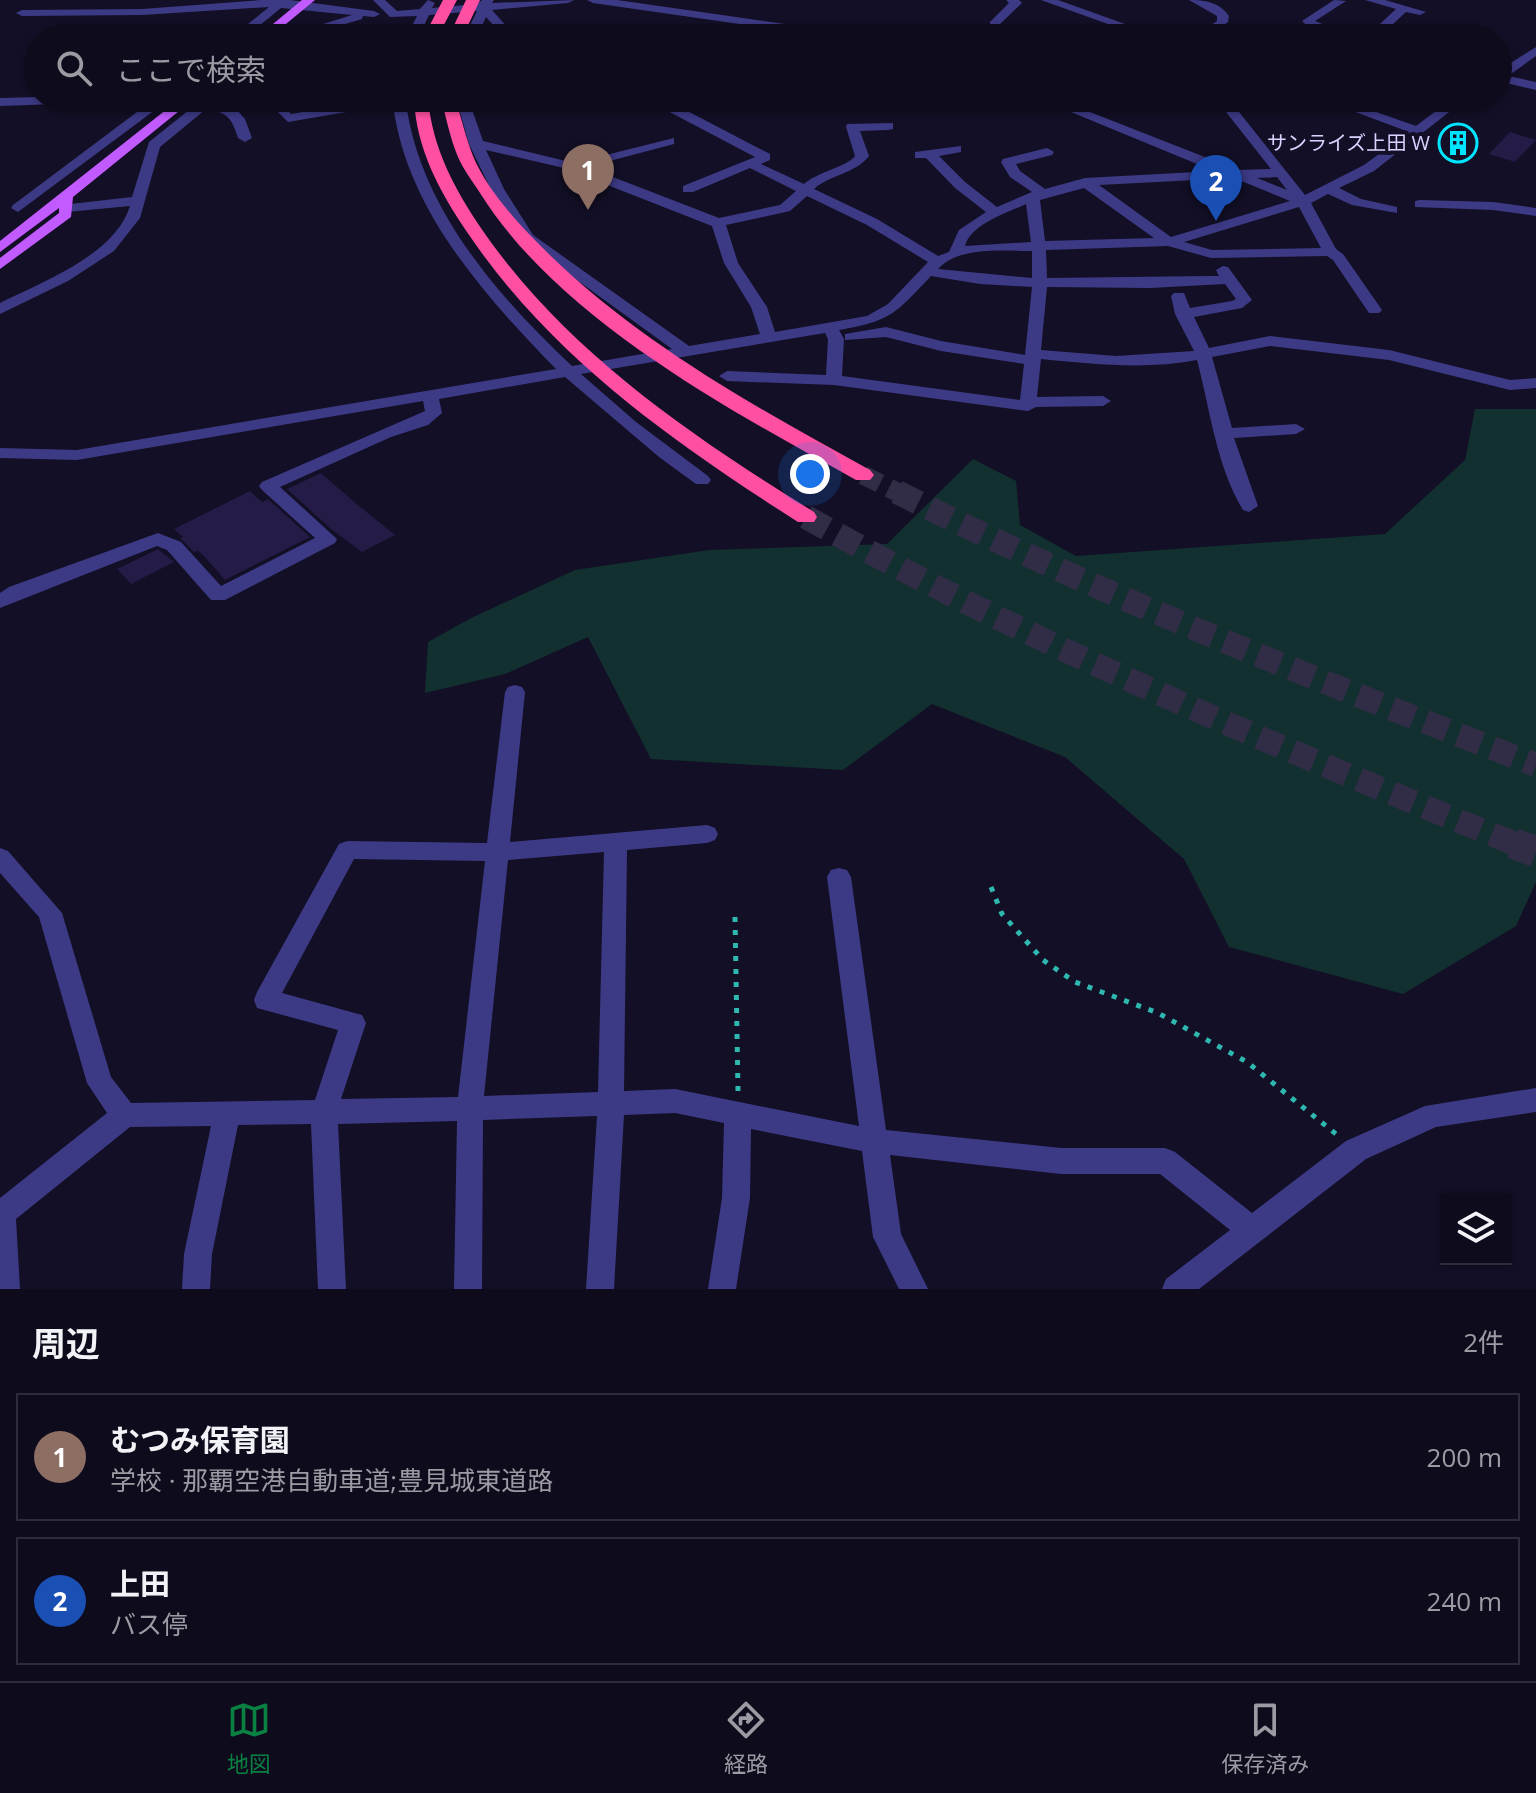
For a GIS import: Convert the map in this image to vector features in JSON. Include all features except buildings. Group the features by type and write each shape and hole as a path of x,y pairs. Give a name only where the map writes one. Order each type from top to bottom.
{"highway":[{"path":"437,24 450,0"},
{"path":"465,24 481,2"},
{"path":"423,112 433,157 473,230 540,313 619,387 667,425 806,517"},
{"path":"452,112 462,151 478,183 507,222 539,256 580,292 680,357 759,417 863,475"}],"main road":[{"path":"279,24 306,2"},
{"path":"0,248 46,211 67,201 172,112"},
{"path":"0,265 66,214 67,201"}],"street":[{"path":"379,0 394,15 424,13 481,2 568,0"},
{"path":"419,24 431,0"},
{"path":"593,0 656,4 777,24"},
{"path":"994,24 1016,3 1012,0"},
{"path":"1047,0 1117,24"},
{"path":"1195,0 1216,4 1223,16 1219,24"},
{"path":"1371,0 1420,12"},
{"path":"1312,24 1308,21 1340,1"},
{"path":"254,24 282,2"},
{"path":"22,13 142,12 306,2 374,14"},
{"path":"474,24 481,2"},
{"path":"481,2 499,24"},
{"path":"1386,24 1404,8"},
{"path":"330,24 389,11"},
{"path":"1512,67 1536,51"},
{"path":"1512,80 1536,86"},
{"path":"0,102 24,101"},
{"path":"18,208 145,112"},
{"path":"0,309 63,278 109,248 133,218 154,145 195,112"},
{"path":"232,112 239,119 245,138"},
{"path":"283,112 288,118 321,112"},
{"path":"401,112 407,149 429,198 474,269 567,372 648,442 702,480"},
{"path":"466,112 476,144 510,215 528,238 680,357"},
{"path":"680,112 770,155 688,189"},
{"path":"1078,112 1303,201"},
{"path":"1233,112 1303,201 1330,252 1338,257 1374,310"},
{"path":"1364,112 1416,130"},
{"path":"833,333 872,320 893,307 932,266 973,248 1169,242 1303,201 1369,168 1441,112"},
{"path":"476,144 517,149 573,167 718,223 785,208 821,176 856,164 862,156 852,127 888,126"},
{"path":"573,167 669,141"},
{"path":"956,149 923,154 996,213"},
{"path":"727,376 834,380 1028,406 1040,282 1037,194 1015,174 1008,162 1047,152"},
{"path":"749,163 872,222 932,266 966,280 1175,285 1230,279"},
{"path":"956,254 961,236 996,213 1037,194 1085,182 1283,173"},
{"path":"1085,182 1169,242 1211,254 1330,252"},
{"path":"1329,189 1357,202 1392,210"},
{"path":"67,201 137,201"},
{"path":"1420,204 1493,206 1536,212"},
{"path":"0,209 46,211"},
{"path":"718,223 731,263 759,307 769,339"},
{"path":"1183,314 1237,305 1244,300 1211,254"},
{"path":"1179,296 1183,314 1203,354 1232,469 1249,506"},
{"path":"0,453 77,455 429,394 680,357 769,339 833,333 886,332 941,346 1032,358 1116,361 1203,354 1270,341 1389,355 1510,385 1536,383"},
{"path":"833,333 834,380"},
{"path":"0,601 16,592 158,539 174,546 218,595 328,539 268,486 385,433 422,421 434,413 429,394"},
{"path":"1029,402 1103,401"},
{"path":"1223,434 1296,429"},
{"path":"468,1289 470,1107 515,692"},
{"path":"332,1289 324,1112 353,1023 266,1000 347,850 497,852 707,834"},
{"path":"600,1289 611,1103 616,842"},
{"path":"0,857 50,913 100,1083 125,1115"},
{"path":"839,877 887,1237 914,1289"},
{"path":"1176,1289 1356,1150 1434,1115 1498,1103 1536,1100"},
{"path":"6,1289 1,1214 125,1115 675,1101 873,1141 1061,1161 1165,1161 1251,1229"},
{"path":"196,1289 198,1254 227,1113"},
{"path":"722,1289 736,1198 738,1114"}],"path":[{"path":"991,887 1002,914 1043,960 1075,982 1158,1013 1247,1062 1356,1150"},
{"path":"735,917 738,1114"}],"green space":[{"path":"1475,409 1536,409 1536,882 1516,926 1403,994 1229,947 1184,859 1065,757 932,704 843,770 651,759 588,637 505,674 425,693 428,642 471,618 575,570 709,550 887,544 973,459 1016,481 1020,525 1076,556 1385,534 1465,460"}],"tunnel":[{"path":"863,475 897,492"},
{"path":"897,492 1133,602 1536,765"},
{"path":"897,492 901,494"},
{"path":"806,517 892,564 1068,651 1246,732 1516,844"},
{"path":"1516,844 1536,852"}],"place":[{"name":"サンライズ上田 W","path":"1458,143"},
{"name":"むつみ保育園","path":"588,210"},
{"name":"上田","path":"1216,221"}]}
